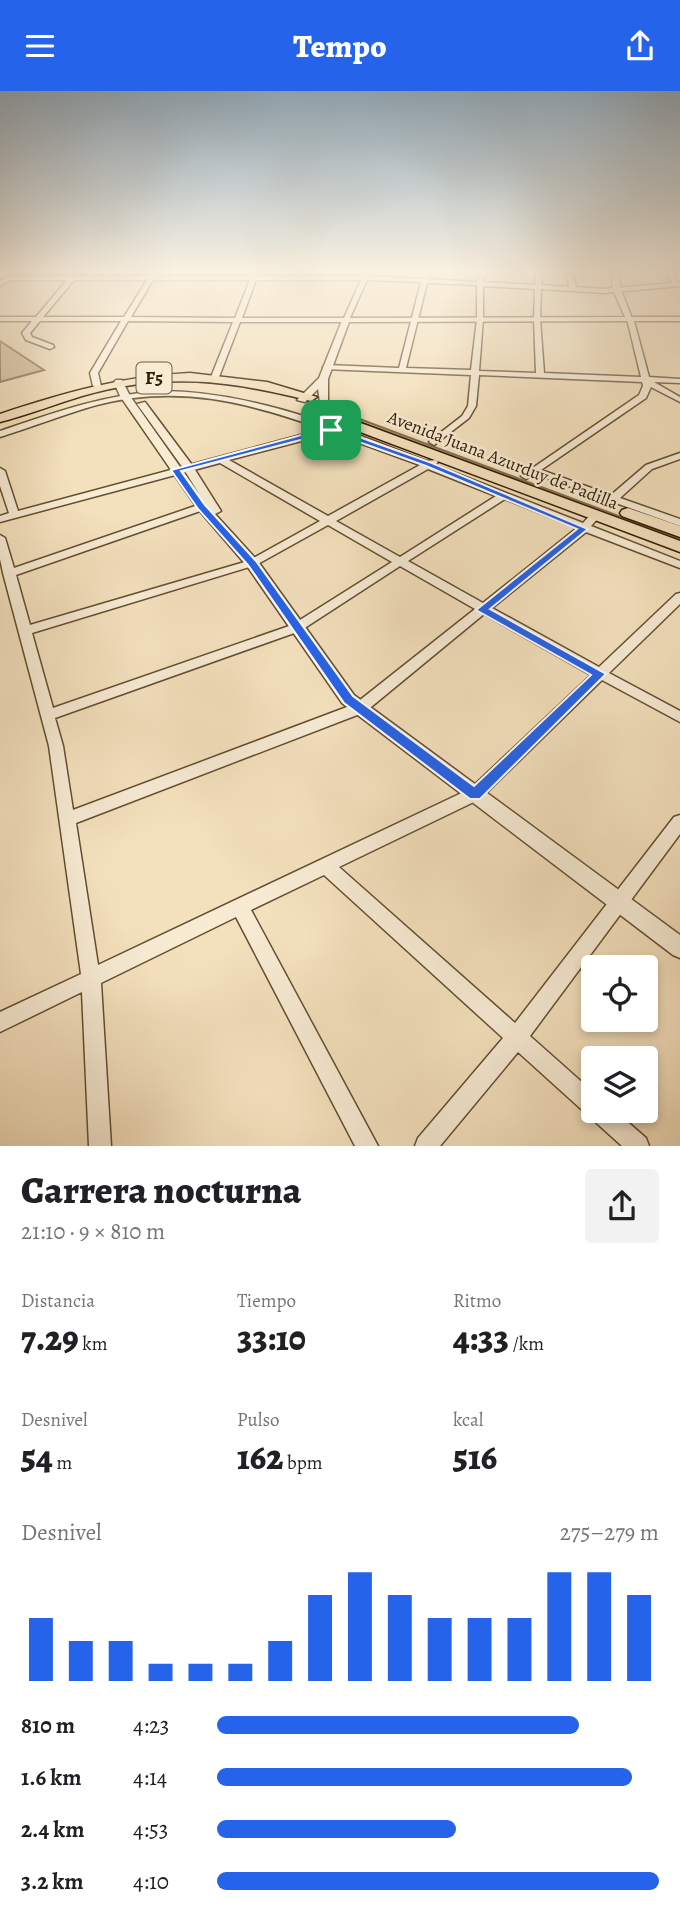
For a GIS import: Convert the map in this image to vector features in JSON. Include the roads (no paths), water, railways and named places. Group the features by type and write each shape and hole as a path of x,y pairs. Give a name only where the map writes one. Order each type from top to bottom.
{"highway":[{"name":"Avenida Juana Azurduy de Padilla","path":"0,418 97,386 126,391 162,377 215,377 254,381 311,401 434,454 680,547"},
{"name":"Avenida Juana Azurduy de Padilla","path":"0,427 78,400 179,384 220,385 311,401"},
{"name":"Avenida Juana Azurduy de Padilla","path":"434,454 530,474 680,532"}],"street":[{"path":"37,320 26,333 29,338 50,347"},
{"path":"97,386 94,373 125,320"},
{"path":"215,377 236,320"},
{"path":"311,401 323,379 346,320"},
{"path":"402,370 415,320"},
{"path":"25,631 252,563 328,521 434,454 470,412 480,320"},
{"path":"537,320 540,376"},
{"path":"530,474 643,396 646,381 630,320"},
{"path":"327,367 680,381"},
{"path":"311,401 323,379"},
{"path":"646,381 680,400"},
{"path":"126,391 188,467 228,534"},
{"path":"126,391 175,470 202,507 252,563 348,699 680,948"},
{"path":"0,435 126,391 218,394 254,401 331,430 434,454 504,495 583,529 680,565"},
{"path":"0,519 331,430"},
{"path":"613,499 649,467 680,456"},
{"path":"220,459 402,561 482,610 680,717"},
{"path":"0,471 14,514"},
{"path":"530,474 680,523"},
{"path":"48,715 296,628 504,495"},
{"path":"9,573 202,507"},
{"path":"67,819 360,708 583,529 596,515"},
{"path":"0,538 56,746 91,979 100,1146"},
{"path":"0,1022 475,794 680,597"},
{"path":"426,1146 517,1037 680,822"},
{"path":"326,866 581,1095"},
{"path":"240,907 367,1146"},
{"path":"612,1123 638,1146"}]}
